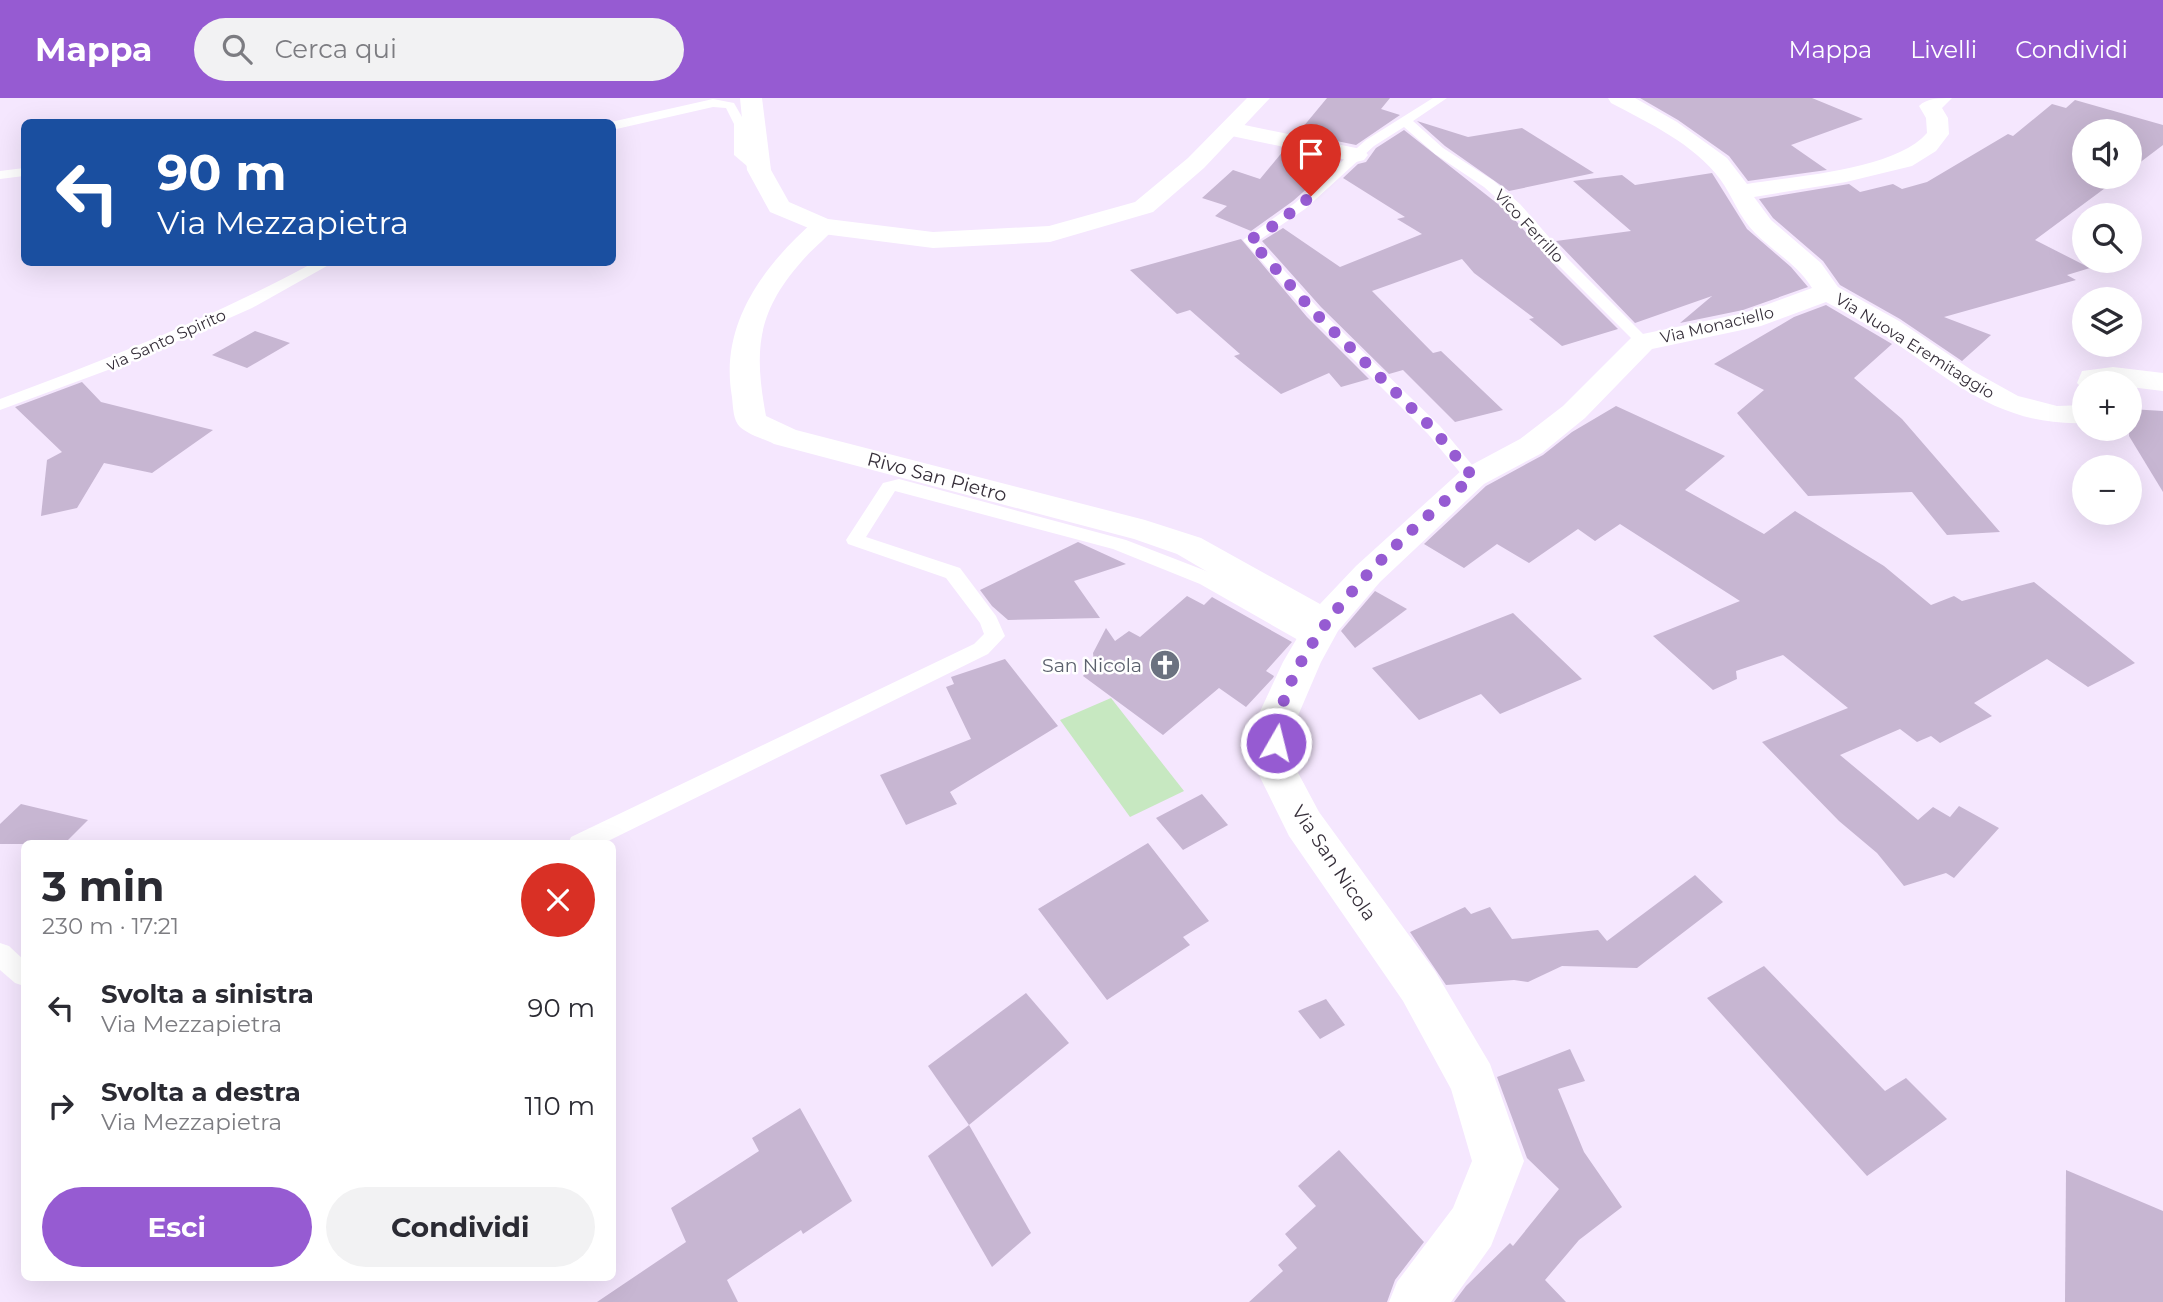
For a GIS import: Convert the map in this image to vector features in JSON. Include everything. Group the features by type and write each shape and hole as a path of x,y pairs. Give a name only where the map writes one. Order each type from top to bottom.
{"street":[{"path":"751,98 759,169 779,206 823,226 933,240 1050,234 1143,207 1196,163 1259,98"},
{"path":"1619,98 1656,119 1728,172 1746,209 1758,224 1814,271 1828,292"},
{"path":"1740,192 1846,175 1904,161 1928,146 1938,134 1937,118 1930,106 1941,98"},
{"path":"1230,129 1356,155"},
{"name":"Rivo San Pietro","path":"823,226 786,261 750,319 743,368 751,421 785,437 1145,531 1189,546 1319,632"},
{"name":"Via Monaciello","path":"1473,477 1531,446 1574,412 1643,342 1751,320 1828,292"},
{"name":"Via Nuova Eremitaggio","path":"1828,292 1896,331 1983,392 2017,406 2072,415"},
{"path":"2142,379 2163,382"},
{"name":"Via San Nicola","path":"1417,1302 1472,1227 1498,1161 1473,1080 1419,986 1304,824 1275,767 1276,718 1319,632 1368,574 1473,477"}],"lane":[{"path":"1441,98 1356,155 1300,206 1250,240 1314,312 1434,430 1473,477"},
{"path":"616,125 713,103 730,104 740,124 740,155 759,169"},
{"name":"Vico Ferrillo","path":"1405,121 1439,150 1489,184 1515,207 1564,263 1643,342"},
{"path":"0,175 21,172"},
{"name":"via Santo Spirito","path":"0,405 129,358 247,305 320,266"},
{"path":"587,840 981,649 995,636 989,621 953,573 855,540 889,487 899,485 1119,544 1207,579 1319,632"},
{"path":"0,954 21,972"}],"green space":[{"path":"1111,698 1184,791 1130,817 1060,720"}],"building":[{"path":"1327,98 1390,98 1381,109 1400,115 1356,145 1298,133"},
{"path":"1640,98 1812,98 1863,119 1791,145 1827,170 1748,181 1729,156 1678,120"},
{"path":"2075,100 2142,119 2072,119 2072,189 2104,189 2085,203 2072,203 2072,213 2035,240 2072,259 2074,273 2067,275 2076,280 1944,317 1991,335 1962,361 1900,319 1840,285 1823,261 1773,218 1759,199 1849,184 1860,192 1893,184 1902,189 1927,182 2008,134 2013,136 2052,104 2066,108"},
{"path":"2142,119 2163,125 2163,145 2142,161"},
{"path":"1417,121 1468,137 1522,128 1594,173 1509,191 1445,146"},
{"path":"1404,130 1508,212 1557,268 1618,329 1562,346 1529,319 1534,318 1474,273 1462,259 1372,291 1433,353 1441,351 1503,410 1455,422 1403,370 1389,374 1321,307 1262,241 1283,228 1340,267 1422,234 1397,219 1405,217 1343,178 1358,164 1366,162 1376,148"},
{"path":"1284,150 1338,161 1293,201 1251,231 1215,216 1227,206 1202,198 1233,170 1260,179"},
{"path":"1712,173 1747,229 1791,267 1808,287 1743,310 1680,323 1712,296 1635,323 1556,241 1631,231 1573,181 1622,175 1635,185"},
{"path":"1241,239 1307,317 1369,379 1341,387 1329,373 1281,394 1234,356 1240,354 1190,310 1177,314 1130,270"},
{"path":"1826,305 1892,344 1854,378 1902,419 2000,532 1947,535 1912,492 1808,496 1737,413 1764,390 1714,364 1794,317"},
{"path":"255,331 290,343 247,368 212,355"},
{"path":"82,382 101,402 213,430 152,473 104,463 77,508 41,516 47,460 62,452 15,407"},
{"path":"1616,406 1725,456 1685,490 1764,534 1795,511 1884,566 1931,605 1954,596 1962,601 2034,582 2135,663 2088,687 2047,659 1974,703 1992,716 1940,743 1931,736 1917,742 1900,729 1840,755 1918,820 1933,807 1950,817 1959,806 1999,828 1954,878 1946,873 1904,886 1877,853 1839,821 1762,742 1848,708 1783,655 1736,671 1737,679 1713,690 1653,636 1740,601 1620,524 1595,541 1578,529 1529,563 1497,544 1464,568 1424,544 1486,486 1543,455 1572,432"},
{"path":"2142,410 2163,411 2163,492 2132,441 2142,441"},
{"path":"1078,542 1126,564 1074,581 1100,618 1008,620 992,606 980,590"},
{"path":"1375,591 1407,609 1355,648 1341,631"},
{"name":"San Nicola","path":"1187,596 1204,605 1212,597 1292,642 1266,671 1274,676 1273,678 1246,707 1219,688 1163,735 1083,676 1094,662 1093,653 1106,628 1115,641 1129,631 1140,637"},
{"path":"1513,613 1582,679 1500,714 1481,694 1419,720 1372,668"},
{"path":"1005,659 1058,726 950,792 957,804 906,825 880,775 971,739 946,687 954,684 951,677"},
{"path":"1202,794 1228,825 1183,850 1156,818"},
{"path":"21,804 88,820 68,840 21,840 21,844 0,844 0,824"},
{"path":"1148,843 1209,921 1183,937 1190,945 1107,1000 1038,909"},
{"path":"1695,875 1723,902 1637,968 1562,966 1528,982 1514,980 1446,985 1410,932 1465,907 1471,914 1490,907 1512,939 1598,930 1607,941"},
{"path":"1764,966 1885,1091 1906,1078 1947,1119 1867,1176 1707,998"},
{"path":"1026,993 1069,1043 969,1125 928,1066"},
{"path":"1326,999 1345,1025 1320,1039 1298,1011"},
{"path":"1570,1049 1585,1081 1558,1089 1584,1152 1622,1207 1579,1240 1545,1280 1566,1302 1454,1302 1466,1286 1510,1243 1513,1246 1559,1189 1527,1158 1497,1077"},
{"path":"800,1108 852,1201 803,1234 801,1230 727,1280 738,1302 597,1302 686,1242 671,1208 759,1151 752,1138"},
{"path":"969,1125 1031,1233 992,1267 928,1156"},
{"path":"1339,1150 1424,1242 1395,1280 1387,1302 1249,1302 1283,1271 1278,1265 1297,1248 1285,1234 1316,1206 1298,1186"},
{"path":"2066,1170 2163,1211 2163,1302 2065,1302"}],"place":[{"name":"San Nicola","path":"1165,665"}],"route":[{"path":"1276,743 1276,718 1324,623 1368,574 1473,477 1434,430 1314,312 1291,282 1250,240 1278,223 1311,196"}]}
